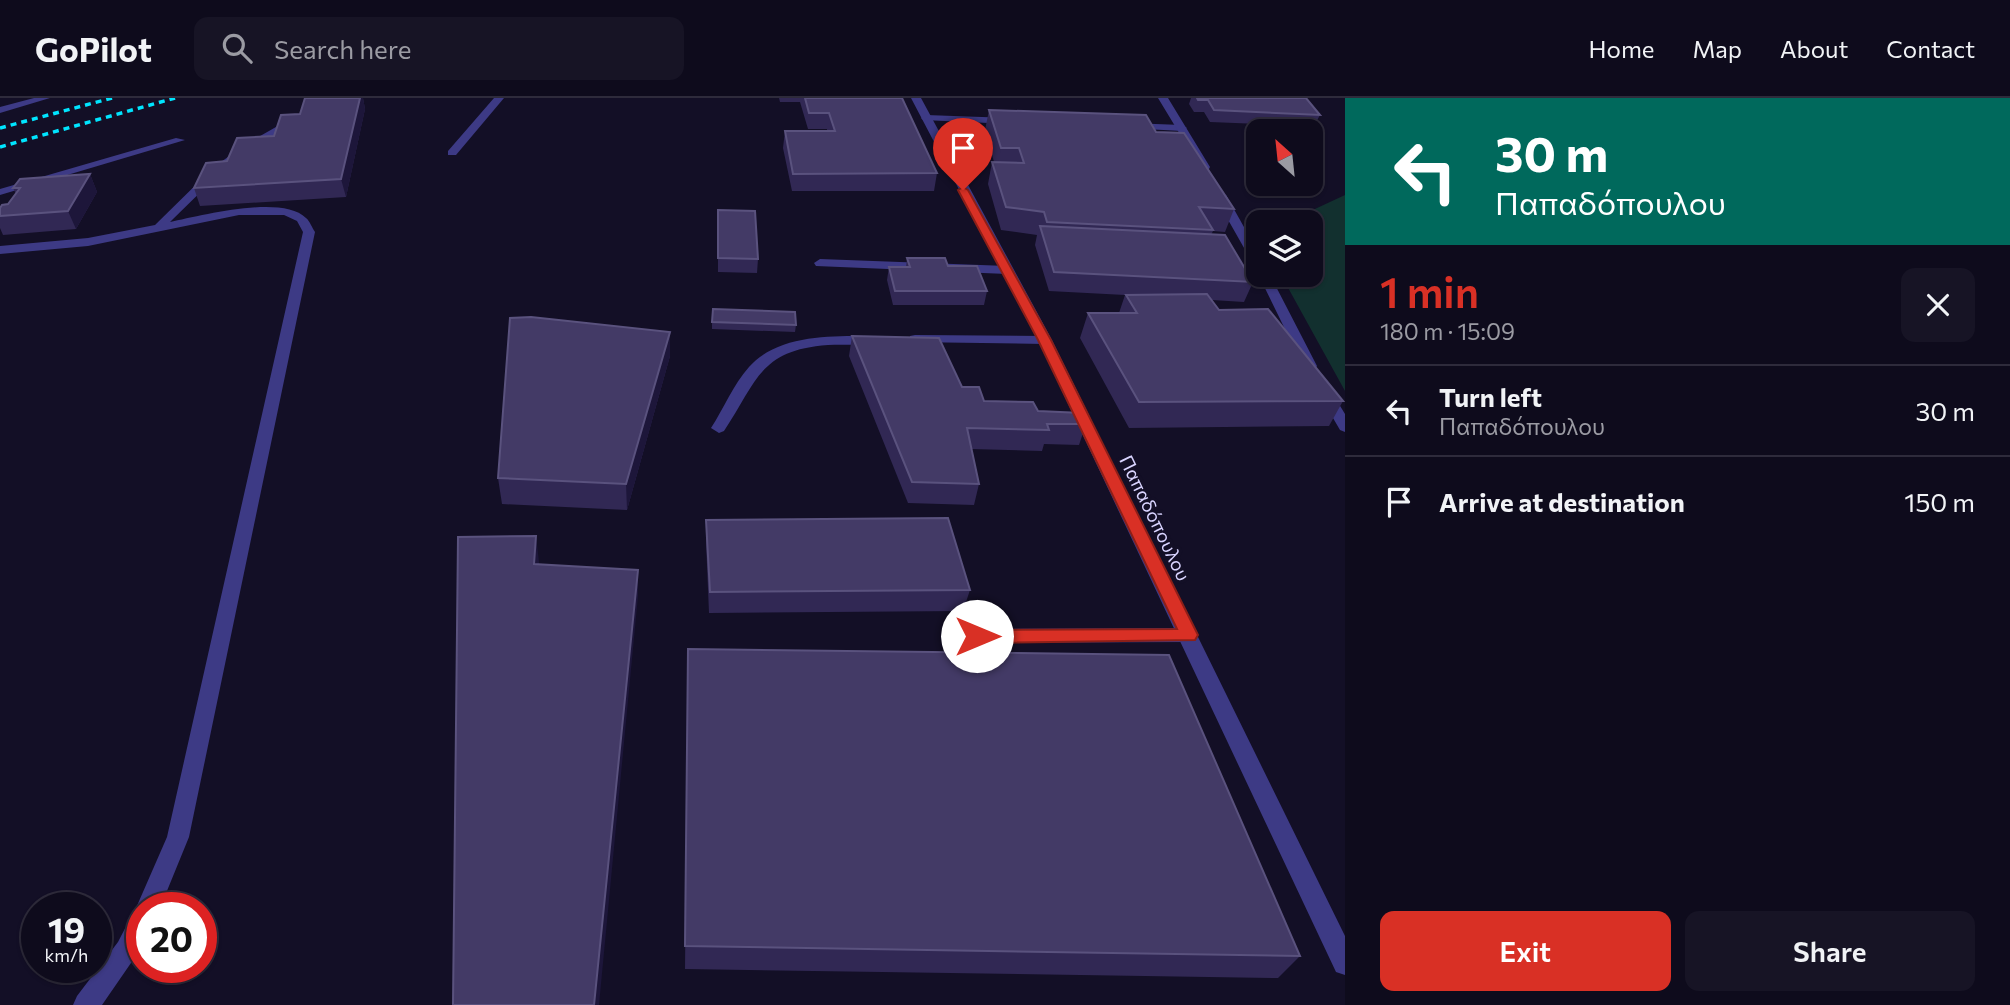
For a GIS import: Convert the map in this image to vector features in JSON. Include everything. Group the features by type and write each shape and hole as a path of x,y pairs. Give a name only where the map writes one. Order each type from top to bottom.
{"street":[{"path":"0,110 45,98"},
{"path":"452,153 499,98"},
{"name":"Παπαδόπουλου","path":"916,98 1045,340 1345,963"},
{"path":"1163,98 1210,177"},
{"path":"926,118 1020,122"},
{"path":"160,227 210,172 242,149 286,125"},
{"path":"1115,125 1182,128"},
{"path":"0,192 180,140"},
{"path":"1217,189 1246,241"},
{"path":"0,250 88,242 207,216 265,211 286,212 301,219 309,232 178,837 155,892"},
{"path":"820,263 1007,270"},
{"path":"1271,287 1294,338 1345,427"},
{"path":"719,428 758,367 777,355 819,341 1045,340"},
{"path":"977,636 1189,635"},
{"path":"86,1005 126,952"}],"green space":[{"path":"1345,195 1345,391 1288,287 1323,287 1323,210 1313,210"}],"building":[{"path":"305,98 360,98 341,179 194,188 206,163 227,161 237,138 274,136 281,115 300,114"},
{"path":"805,98 902,98 937,173 793,174 785,131 835,131 829,113 809,113"},
{"path":"1197,98 1306,98 1320,115 1214,110 1208,100"},
{"path":"989,110 1146,115 1156,132 1184,133 1234,209 1199,207 1213,230 1047,222 1044,212 1006,207 992,162 1024,163 1019,148 1001,148"},
{"path":"90,174 68,211 0,216 2,205 8,204 20,188 13,188 20,179"},
{"path":"718,210 755,211 758,259 718,258"},
{"path":"1040,226 1225,235 1246,270 1246,282 1054,272"},
{"path":"907,258 945,258 948,266 977,266 987,291 895,291 889,267 910,267"},
{"path":"1207,294 1219,310 1268,309 1343,401 1139,402 1088,313 1137,313 1126,295"},
{"path":"713,309 795,312 796,325 712,322"},
{"path":"531,317 670,332 626,484 498,478 510,318"},
{"path":"852,336 939,338 962,387 979,387 984,401 1033,402 1038,411 1082,413 1086,424 1047,424 1049,430 967,428 979,484 912,482"},
{"path":"948,518 970,590 710,592 706,520"},
{"path":"536,536 534,564 638,570 594,1005 453,1005 458,537"},
{"path":"688,649 1169,655 1300,956 685,946"}],"railway":[{"path":"0,128 112,98"},
{"path":"0,147 175,98"}],"route":[{"path":"963,190 1045,340 1189,635 977,636"}]}
